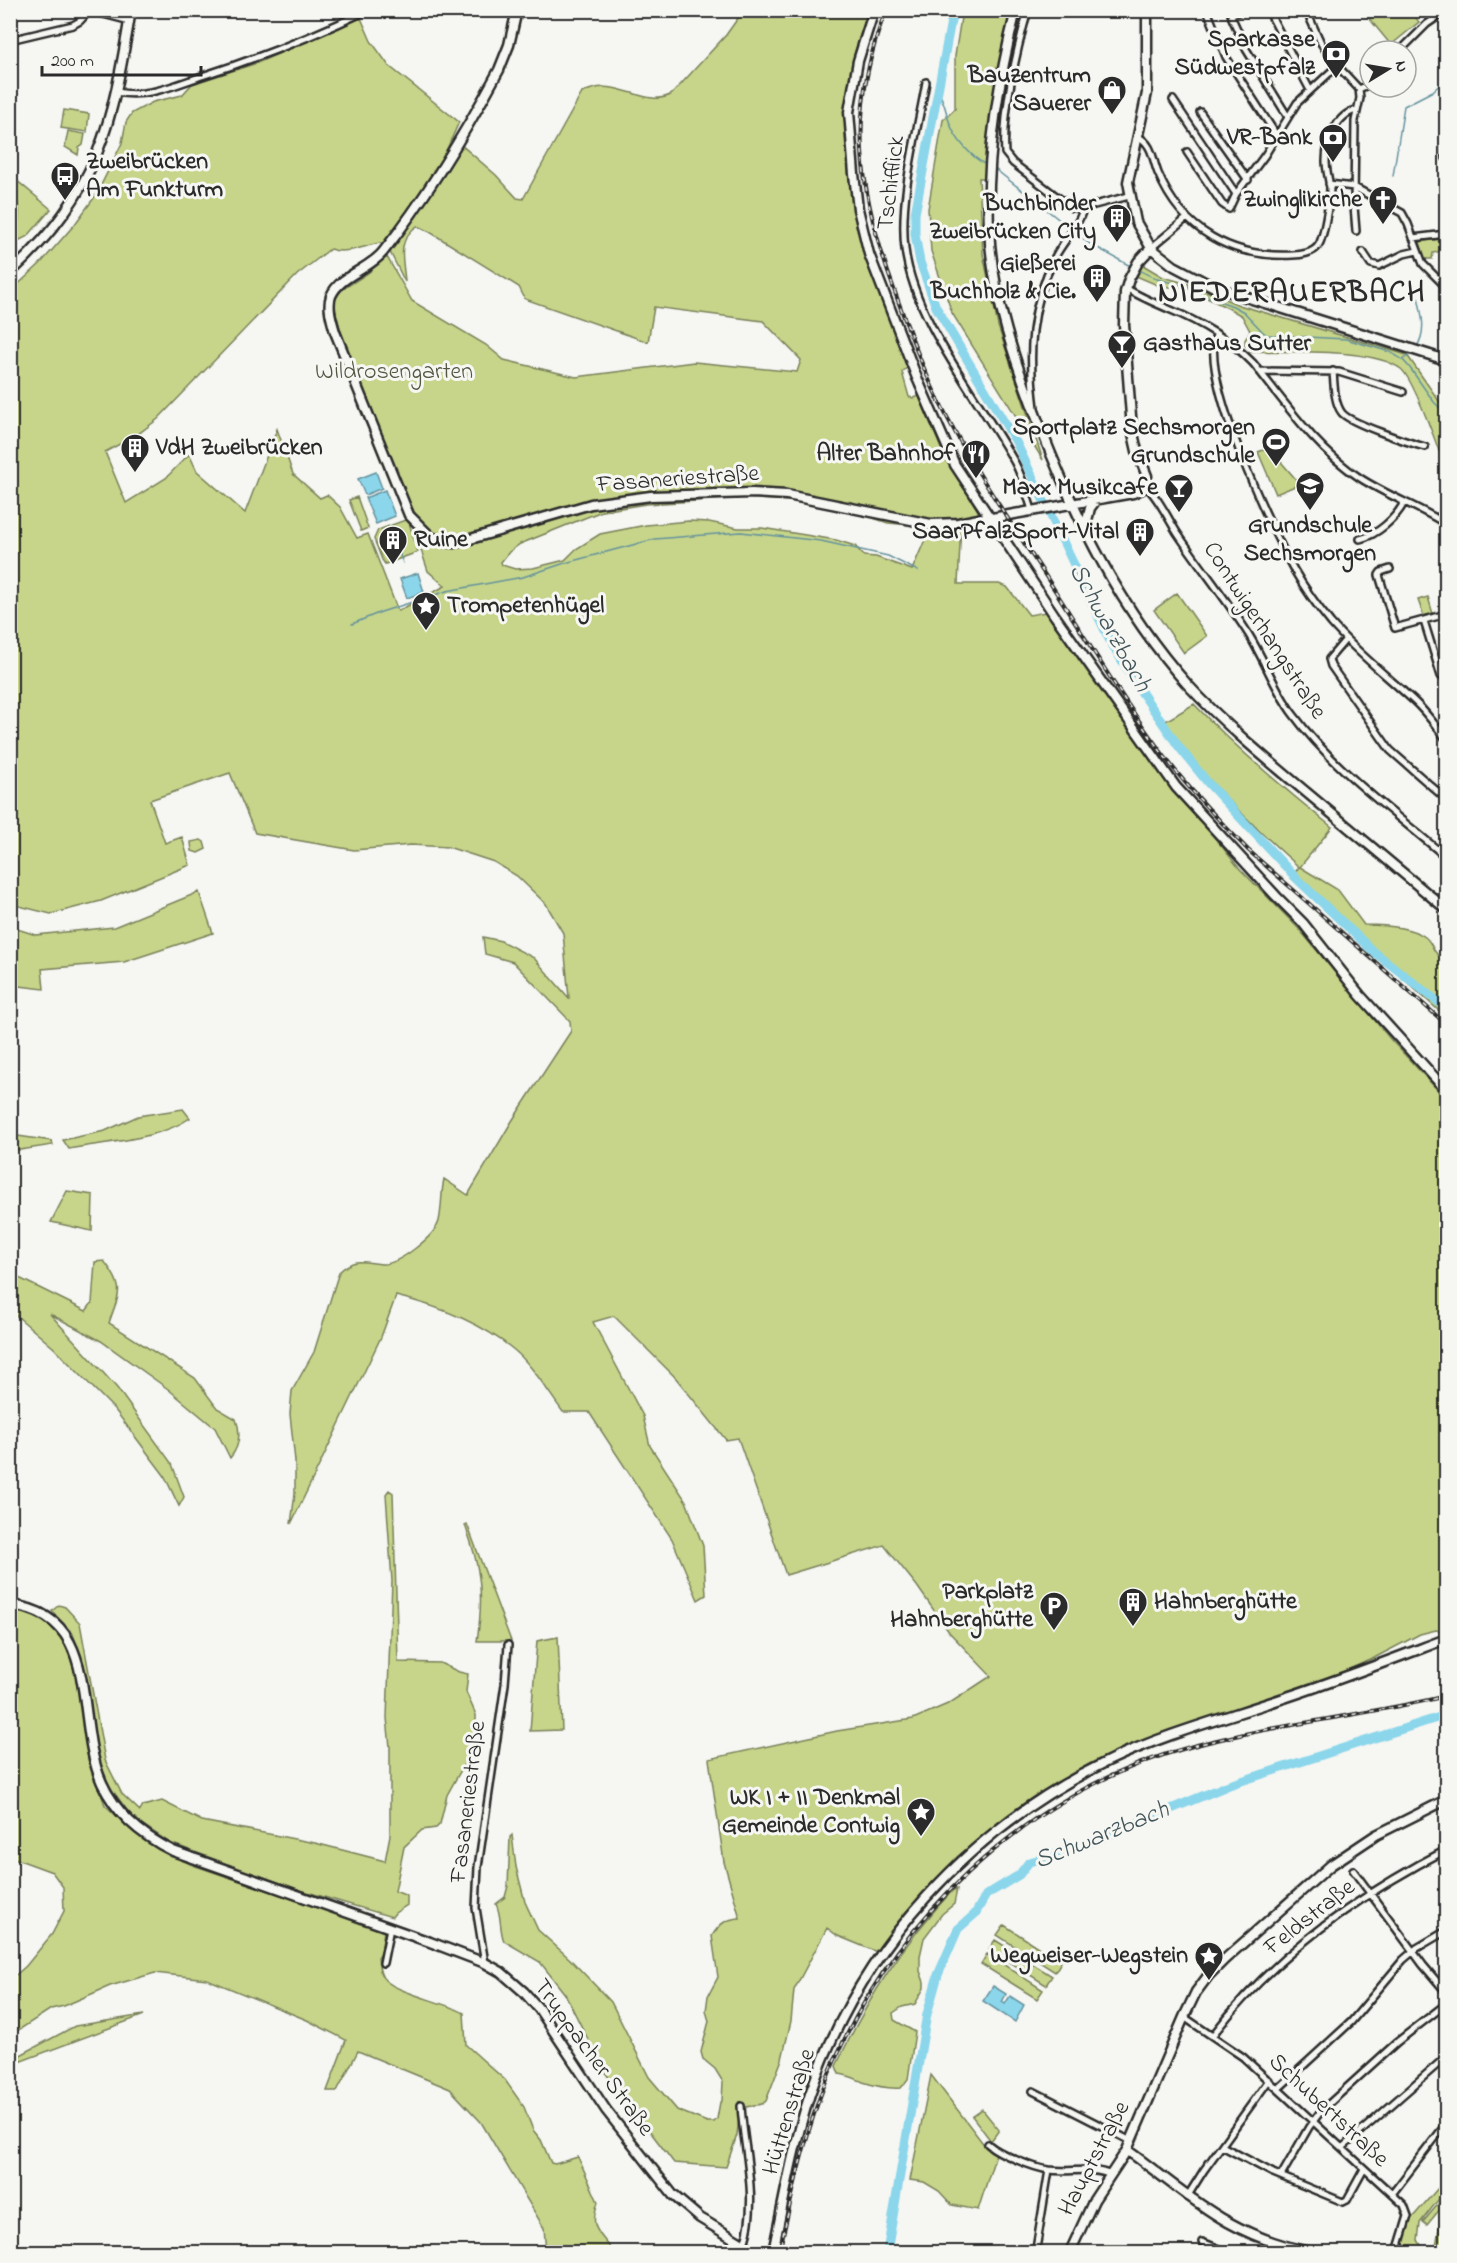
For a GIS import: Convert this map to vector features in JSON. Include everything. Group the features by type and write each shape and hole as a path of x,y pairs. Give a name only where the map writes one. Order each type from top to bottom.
{"street":[{"path":"10,273 55,227 78,195 104,140 117,92 131,10"},
{"path":"117,92 141,94 228,68 281,49 368,10"},
{"name":"Fasaneriestraße","path":"517,10 509,45 499,70 414,209 381,255 340,284 331,296 331,318 335,332 388,466 412,519 431,537 455,543 550,515 611,501 651,496 752,493 796,496 931,524 991,518"},
{"path":"874,10 858,61 849,112 858,209 869,254 917,378 955,465 1055,616 1176,787 1304,924 1360,995 1446,1090"},
{"path":"1016,10 1006,49 996,106 990,162 989,227 996,287 1013,352 1072,504 1121,597 1161,653 1189,686 1255,749 1446,909"},
{"path":"1028,10 1012,83 1005,153 1013,163 1072,208 1083,208 1129,196"},
{"path":"1147,10 1148,79 1145,105 1128,172 1129,196 1136,222 1152,248 1174,266 1214,287 1446,360"},
{"path":"1207,10 1226,57 1277,136"},
{"path":"1268,10 1311,90"},
{"path":"1306,10 1321,43 1337,66 1358,86"},
{"path":"10,40 73,25 80,21 88,11 130,21"},
{"path":"1240,11 1231,15 1246,49 1288,117"},
{"path":"1412,39 1427,24 1446,11"},
{"path":"1187,152 1222,204 1229,209 1236,194 1248,180 1301,98 1337,66"},
{"name":"Tschifflick","path":"926,82 904,218 905,250 914,289 929,321 1016,464 1034,510"},
{"path":"1356,231 1354,187 1357,110 1360,99"},
{"path":"1173,100 1236,194"},
{"path":"1137,136 1147,142 1162,182 1187,218 1208,236 1238,249 1273,255 1304,254 1317,249 1320,244 1330,193 1326,162 1329,142 1341,118 1357,110"},
{"path":"1200,112 1248,180"},
{"path":"1446,142 1446,158"},
{"path":"1329,184 1354,187 1402,213 1423,264 1446,287"},
{"path":"1037,418 1030,353 1035,317 1049,269 1083,208"},
{"path":"991,518 1140,491 1145,486 1147,476 1137,451 1132,429 1124,325 1126,288 1138,262 1187,218"},
{"path":"1413,238 1446,234"},
{"path":"1363,252 1371,264 1379,266 1404,254 1418,251"},
{"path":"1126,288 1182,315 1242,352 1327,452 1361,479 1446,524"},
{"path":"1216,335 1213,341 1214,358 1230,428 1293,568 1308,594 1346,639 1415,702 1446,739"},
{"path":"1259,371 1333,371 1403,392"},
{"path":"1333,371 1338,408 1343,415 1425,447"},
{"name":"Contwigerhangstraße","path":"1145,486 1152,492 1193,557 1236,614 1293,713 1320,746 1446,857"},
{"path":"1085,529 1090,508 1096,500"},
{"path":"1360,539 1380,528 1395,515 1404,502"},
{"path":"1390,569 1380,572 1379,575 1394,627 1398,629 1446,614"},
{"path":"1424,621 1444,677"},
{"path":"1346,639 1330,656 1331,666 1390,750 1446,800"},
{"name":"Truppacher Straße","path":"10,1605 42,1612 57,1623 68,1636 78,1662 88,1735 97,1770 109,1796 132,1824 149,1838 173,1851 485,1963 510,1979 531,2000 606,2110 673,2195 700,2218 756,2253"},
{"name":"Hüttenstraße","path":"773,2253 797,2136 810,2095 834,2038 861,1985 879,1958 918,1905 959,1863 1002,1827 1067,1784 1107,1762 1147,1745 1322,1685 1446,1639"},
{"name":"Fasaneriestraße","path":"485,1963 477,1919 478,1874 492,1758 505,1684 508,1645"},
{"name":"Hauptstraße","path":"1070,2253 1094,2200 1127,2150 1196,1992 1217,1966 1320,1874 1376,1835 1446,1800"},
{"name":"Feldstraße","path":"1213,2036 1237,2006 1287,1957 1370,1893 1446,1850"},
{"path":"1353,1870 1413,1952 1446,1992"},
{"path":"383,1963 390,1928"},
{"path":"1279,2088 1351,2022 1379,1986 1413,1952 1446,1931"},
{"path":"1281,2176 1313,2121 1397,2042 1446,2004"},
{"name":"Schubertstraße","path":"1184,2017 1234,2050 1279,2088 1404,2205 1407,2212 1397,2253"},
{"path":"1342,2148 1446,2056"},
{"path":"1187,2197 1269,2080"},
{"path":"1033,2091 1131,2141"},
{"path":"741,2106 752,2192 751,2211 744,2245"},
{"path":"1392,2194 1446,2124"},
{"path":"988,2144 1001,2152 1049,2170 1087,2170 1111,2175"},
{"path":"1222,2146 1281,2176 1345,2202 1364,2169"},
{"path":"1127,2150 1187,2197 1234,2227 1273,2248 1310,2253"},
{"path":"1036,2249 1049,2170"},
{"path":"1202,2242 1227,2253"},
{"path":"1025,2253 1036,2249 1046,2253"}],"green space":[{"name":"Wildrosengarten","path":"743,11 869,11 853,58 846,103 846,147 851,191 875,278 908,367 902,372 909,397 919,396 942,451 978,511 961,524 958,584 999,584 1007,587 1029,615 1046,612 1090,670 1135,738 1239,868 1299,929 1391,1040 1446,1099 1446,1632 1436,1630 1420,1634 1345,1671 1124,1747 1036,1795 1007,1815 957,1857 914,1904 877,1952 838,1936 827,1928 794,1990 791,2021 782,2059 766,2101 746,2107 739,2117 737,2135 726,2167 674,2163 604,2071 565,1994 540,1962 504,1941 496,1904 505,1897 508,1886 510,1837 512,1835 516,1867 525,1902 538,1930 570,1959 611,2002 649,2077 677,2110 707,2122 714,2122 722,2101 723,2082 715,2069 703,2059 701,2052 709,2021 706,2011 708,1996 718,1977 712,1936 724,1922 740,1918 724,1862 709,1759 837,1731 913,1719 950,1703 991,1676 949,1632 917,1586 884,1545 786,1575 738,1438 726,1440 675,1377 614,1316 593,1322 643,1416 650,1446 686,1501 703,1546 706,1595 698,1600 672,1539 589,1412 563,1412 521,1356 487,1331 443,1310 396,1296 381,1337 291,1524 295,1493 295,1461 290,1414 292,1391 314,1352 339,1272 355,1262 382,1264 397,1260 431,1234 439,1221 444,1179 468,1195 512,1121 571,1031 570,1021 513,962 485,954 483,937 501,941 534,958 569,998 563,933 546,904 517,876 494,862 448,847 411,845 354,850 255,833 230,773 150,800 165,843 182,837 190,865 101,901 51,914 11,904 10,639 15,624 15,614 10,598 11,291 40,264 75,224 96,195 122,143 126,122 132,113 153,102 182,95 192,84 257,63 361,18 371,41 389,66 459,122 446,151 453,155 460,144 496,175 517,198 523,199 582,93 595,88 607,87 651,98 662,98 672,94 726,35","holes":["417,226 519,287 525,299 648,342 654,307 763,321 801,360 797,372 694,362 576,377 504,360 486,345 412,301 387,257 368,273 340,291 334,301 335,309 347,354 394,469 418,520 414,529 428,571 445,586 398,611 368,534 357,538 340,507 327,495 320,498 293,474 277,429 245,513 197,471 189,454 166,478 126,503 105,452 138,434 158,419 297,275 330,249 346,251 380,243 395,243 390,252 405,282 403,245 410,232","747,498 801,502 861,514 888,523 911,525 927,535 912,570 876,557 864,556 855,546 836,540 762,528 738,528 709,522 689,521 646,525 600,534 576,549 565,560 533,568 515,569 502,565 501,562 520,544 602,511 646,504"]},
{"path":"962,11 1011,11 993,96 986,178 979,178 983,254 998,326 1043,460 952,313 931,251 928,209 943,120 955,109 955,56"},
{"path":"1363,11 1411,11 1419,22 1398,39 1386,39"},
{"path":"64,110 89,114 87,132 61,128"},
{"path":"68,131 85,134 78,155 65,147"},
{"path":"10,178 16,180 51,209 28,236 20,240 16,239 19,208 11,192"},
{"path":"1442,239 1444,250 1433,253 1432,259 1425,259 1420,243"},
{"path":"1143,265 1163,277 1192,285 1239,305 1407,355 1446,411 1446,470 1413,386 1401,369 1388,362 1351,354 1251,351 1245,345 1250,331 1242,316 1184,287 1162,287 1136,276"},
{"name":"Sportplatz Sechsmorgen Grundschule","path":"1269,448 1300,484 1276,494 1258,452"},
{"path":"357,497 368,528 361,531 349,500"},
{"path":"408,519 418,552 385,564 374,539 378,530"},
{"path":"1177,593 1207,636 1184,653 1154,610"},
{"path":"1428,597 1433,614 1424,617 1418,600"},
{"path":"1194,704 1261,768 1332,827 1300,867 1338,890 1364,925 1395,927 1419,933 1446,961 1446,1017 1291,878 1299,867 1245,816 1194,762 1164,722"},
{"path":"201,840 206,849 198,853 192,851 191,842"},
{"path":"199,892 213,933 124,962 42,969 44,989 11,985 11,927 36,935 114,927"},
{"path":"183,1109 190,1118 147,1136 69,1149 63,1140 105,1131 138,1116"},
{"path":"11,1135 52,1141 53,1145 20,1150 11,1149"},
{"path":"67,1191 93,1195 92,1231 51,1222"},
{"path":"104,1261 118,1285 118,1298 109,1323 195,1378 217,1408 236,1419 239,1439 230,1458 215,1428 168,1389 101,1341 50,1314 117,1388 172,1464 184,1497 179,1506 164,1475 115,1410 54,1348 11,1311 11,1274 86,1311 92,1303 95,1262"},
{"path":"389,1490 393,1493 398,1662 440,1663 468,1674 466,1692 476,1715 476,1733 466,1761 447,1795 440,1824 436,1828 422,1830 404,1847 395,1891 407,1896 407,1905 392,1917 297,1889 170,1843 132,1817 110,1787 98,1758 83,1665 73,1634 52,1611 59,1605 65,1607 80,1623 105,1760 122,1794 140,1811 143,1806 162,1801 202,1821 315,1843 385,1861 390,1835 390,1747 387,1718 392,1581 386,1494"},
{"path":"467,1524 511,1641 477,1641 480,1582 475,1555 465,1525"},
{"path":"10,1609 20,1609 54,1624 68,1645 75,1671 88,1757 105,1805 145,1839 190,1864 384,1930 381,1954 378,1958 383,1978 400,1989 464,2013 466,2045 505,2080 524,2107 533,2130 541,2140 551,2163 555,2164 578,2157 598,2202 594,2218 596,2229 613,2251 546,2252 544,2228 481,2122 450,2089 358,2051 337,2091 327,2091 346,2040 307,2020 207,1979 155,1973 110,1986 64,2006 51,2009 11,2035 10,1980 26,1966 52,1934 64,1911 63,1887 52,1872 11,1857 11,1710 18,1700 11,1688"},
{"path":"558,1637 562,1730 530,1731 537,1641"},
{"path":"957,1889 954,1904 942,1914 924,1938 920,1956 920,1971 924,1988 915,2004 902,2007 893,2013 894,2020 915,2032 908,2079 901,2088 891,2088 872,2085 839,2074 836,2066 860,2018 887,1973 935,1910 953,1890"},
{"path":"1004,1925 1061,1962 1055,1972 997,1935"},
{"path":"995,1940 1052,1976 1046,1985 989,1949"},
{"path":"987,1954 1043,1990 1037,1999 981,1964"},
{"path":"144,2015 11,2065 11,2060 75,2026"},
{"path":"931,2075 985,2146 996,2154 978,2210 952,2205 939,2191 924,2182 910,2180"},
{"path":"982,2109 999,2130 991,2141 972,2116"},
{"path":"1446,2179 1446,2190 1420,2223 1418,2240 1425,2252 1404,2252 1405,2232 1412,2218"},
{"path":"1446,2195 1446,2202 1427,2225 1423,2222"},
{"path":"1442,2211 1446,2212 1446,2248 1436,2246"}],"water":[{"path":"376,472 382,488 365,495 358,479"},
{"path":"385,490 395,516 376,524 365,498"},
{"path":"418,573 424,592 407,598 400,579"},
{"path":"993,1986 1006,1994 1002,2002 1005,2004 1010,1996 1024,2005 1015,2022 983,2001"}],"waterway":[{"name":"Schwarzbach","path":"953,10 915,214 915,234 920,262 936,307 1016,442 1110,641 1179,747 1208,783 1298,880 1373,951 1446,1008"},
{"path":"1393,176 1404,106 1433,91 1446,79"},
{"name":"Schwarzbach","path":"939,93 950,124 960,142 988,166"},
{"name":"Schwarzbach","path":"995,169 1071,229"},
{"name":"Schwarzbach","path":"1075,232 1087,242 1132,267"},
{"name":"Schwarzbach","path":"1139,270 1157,279 1190,287 1233,306 1244,312 1267,335 1346,339 1390,352 1403,360 1434,402 1446,414"},
{"path":"1416,348 1423,330 1418,297"},
{"path":"1403,360 1411,354"},
{"path":"352,624 381,612 447,591 523,577 565,563 655,539 741,532 821,541 888,556 918,571"},
{"path":"391,533 403,563"},
{"name":"Schwarzbach","path":"887,2252 927,2014 938,1975 958,1929 975,1914 986,1895 1019,1875 1029,1862 1089,1843 1229,1785 1446,1715"}],"railway":[{"path":"886,10 873,48 865,84 862,153 866,188 883,258 911,335 939,401 965,450 1140,722 1180,776 1248,850 1446,1024"},
{"path":"779,2252 810,2127 824,2086 851,2027 884,1971 924,1919 968,1873 1018,1831 1072,1796 1131,1767 1193,1746 1224,1738 1446,1696"}],"place":[{"name":"Sparkasse Südwestpfalz","path":"1336,80"},
{"name":"Bauzentrum Sauerer","path":"1112,116"},
{"name":"VR-Bank","path":"1333,164"},
{"name":"Zweibrücken Am Funkturm","path":"65,202"},
{"name":"Zwinglikirche","path":"1383,226"},
{"name":"Buchbinder Zweibrücken City","path":"1117,244"},
{"name":"Gießerei Buchholz & Cie.","path":"1097,304"},
{"name":"Gasthaus Sutter","path":"1122,370"},
{"name":"Sportplatz Sechsmorgen Grundschule","path":"1276,468"},
{"name":"VdH Zweibrücken","path":"135,474"},
{"name":"Alter Bahnhof","path":"976,480"},
{"name":"Grundschule Sechsmorgen","path":"1310,512"},
{"name":"Maxx Musikcafe","path":"1179,514"},
{"name":"SaarPfalzSport-Vital","path":"1140,558"},
{"name":"Ruine","path":"393,566"},
{"name":"Trompetenhügel","path":"426,632"},
{"name":"Hahnberghütte","path":"1133,1628"},
{"name":"Parkplatz Hahnberghütte","path":"1054,1632"},
{"name":"WK I + II Denkmal Gemeinde Contwig","path":"921,1838"},
{"name":"Wegweiser-Wegstein","path":"1209,1982"}],"district":[{"name":"NIEDERAUERBACH","path":"1292,294"}]}
